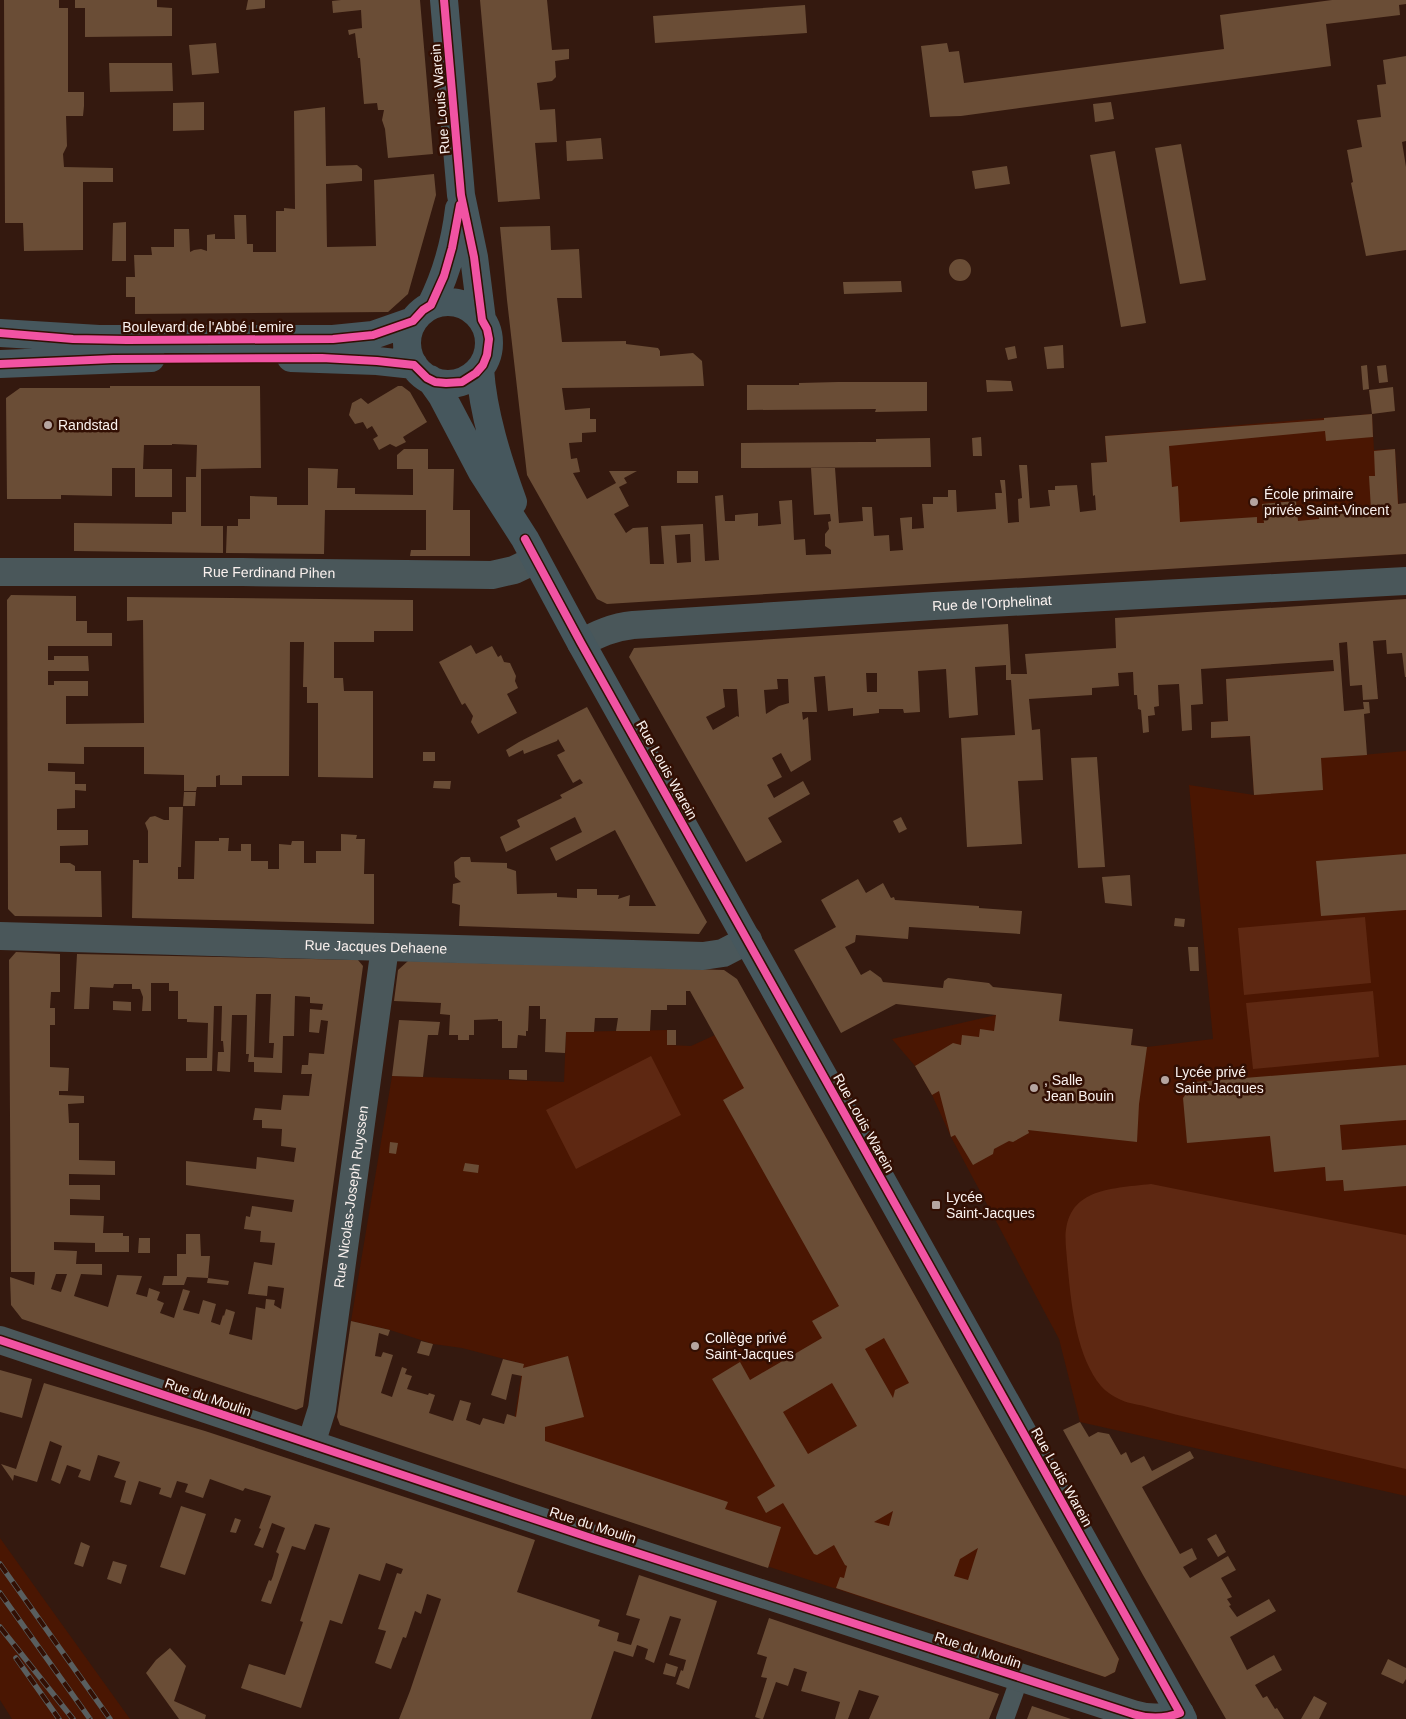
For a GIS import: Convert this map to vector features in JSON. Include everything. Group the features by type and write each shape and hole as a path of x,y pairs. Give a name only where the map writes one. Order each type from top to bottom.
{"main road":[{"name":"Rue Louis Warein","path":"444,0 461,195 474,257 482,320"},
{"name":"Rue Louis Warein","path":"422,313 442,281 456,236 461,195"},
{"path":"0,364 113,359 279,358 377,361 422,372 441,383 456,383 471,377 480,369 490,345 487,329 474,310 463,304 450,301 422,313 409,332 407,343 409,355 422,372"},
{"name":"Boulevard de l'Abbé Lemire","path":"0,333 72,339 118,340 333,339 373,335 422,313"},
{"name":"Rue Louis Warein","path":"480,369 482,391 491,433 530,550"},
{"name":"Rue Louis Warein","path":"422,372 442,396 478,466 530,550 1181,1716"}],"street":[{"name":"Rue Ferdinand Pihen","path":"0,572 492,575 514,570 530,550"},
{"name":"Rue de l'Orphelinat","path":"581,642 619,626 934,606 1406,581"},
{"name":"Rue Jacques Dehaene","path":"0,936 703,956 724,952 748,940"},
{"name":"Rue Nicolas-Joseph Ruyssen","path":"311,1444 322,1409 384,948"},
{"name":"Rue du Moulin","path":"0,1340 1144,1718 1160,1719 1181,1716"}],"lane":[{"path":"1004,1719 1020,1677"}],"shaded area":[{"name":"École primaire privée Saint-Vincent","path":"1372,414 1374,450 1395,449 1402,554 1113,572 1105,436"},
{"name":"Lycée privé Saint-Jacques","path":"1334,671 1340,757 1406,751 1406,1496 1080,1422 1059,1339 951,1137 932,1095 915,1066 892,1039 996,1015 1147,1047 1213,1039 1189,785 1254,795 1250,736 1211,738 1211,722 1228,721 1226,679"},
{"path":"1365,917 1371,983 1244,995 1238,928"},
{"path":"1373,991 1379,1057 1253,1069 1246,1003"},
{"name":"Collège privé Saint-Jacques","path":"756,1012 1119,1659 1115,1672 1105,1677 505,1480 523,1364 462,1348 433,1344 390,1330 351,1321 392,1076 564,1082 566,1032 667,1030 667,1045 691,1046"},
{"path":"651,1056 681,1115 576,1169 546,1110"},
{"path":"1151,1184 1406,1235 1406,1469 1128,1402 1112,1395 1101,1386 1084,1356 1074,1320 1066,1248 1066,1229 1071,1214 1079,1203 1090,1196 1118,1188"},
{"path":"0,1538 130,1719 12,1719 0,1700"}],"building":[{"path":"4,0 59,0 59,8 68,8 68,92 84,92 84,106 83,116 66,116 67,146 63,154 64,167 113,168 113,182 83,182 83,250 24,251 23,223 5,223"},
{"path":"75,0 157,0 157,7 172,8 172,36 85,37 85,8 75,8"},
{"path":"248,0 265,0 265,8 246,10"},
{"path":"420,0 433,154 388,158 385,129 382,120 384,110 378,110 377,103 364,104 360,58 358,58 355,33 349,35 348,30 362,28 361,10 333,13 332,1"},
{"path":"480,0 547,0 552,50 569,49 569,59 555,61 556,77 552,81 537,83 540,110 555,109 557,142 535,143 540,199 498,202"},
{"path":"1332,0 1406,0 1406,4 1399,5 1400,15 1326,24 1331,66 961,116 930,117 921,46 947,43 949,52 959,51 964,83 1224,49 1220,15"},
{"path":"805,5 807,33 655,43 653,16"},
{"path":"216,43 219,73 192,75 189,45"},
{"path":"1406,56 1406,141 1402,142 1406,167 1406,250 1366,256 1351,183 1353,182 1347,150 1362,147 1357,120 1381,117 1377,85 1386,84 1383,60"},
{"path":"109,63 172,63 173,91 110,92"},
{"path":"204,102 204,130 173,131 173,103"},
{"path":"1111,102 1114,119 1095,122 1093,104"},
{"path":"325,107 326,166 357,165 362,169 362,181 326,184 327,247 376,246 374,180 434,174 436,195 408,294 388,312 135,314 135,297 126,297 126,277 135,277 134,255 152,255 151,247 174,247 174,229 189,229 190,252 201,249 207,251 207,235 215,234 215,239 235,239 234,215 246,215 247,244 253,244 253,252 276,252 276,211 284,211 284,208 295,209 294,111"},
{"path":"601,138 603,159 567,161 566,141"},
{"path":"1181,144 1206,280 1180,284 1155,148"},
{"path":"1115,151 1146,323 1121,327 1090,155"},
{"path":"1007,166 1010,184 975,189 972,171"},
{"path":"126,222 126,261 112,261 113,223"},
{"path":"550,226 551,250 579,249 582,298 557,298 562,342 626,341 626,344 658,348 660,356 693,353 702,361 704,386 562,388 565,410 590,408 590,419 596,419 596,432 582,433 582,442 569,443 571,459 577,458 580,472 573,473 587,499 616,483 609,471 637,471 624,478 627,483 619,487 629,506 614,514 626,533 633,528 648,527 650,564 664,564 661,526 703,524 705,561 719,560 715,496 723,495 725,521 735,521 735,515 758,513 758,526 781,524 779,501 792,500 794,540 805,539 806,555 831,554 831,550 825,546 825,534 829,529 828,522 831,521 830,514 814,515 811,468 835,468 839,523 863,521 862,507 872,507 874,536 889,535 890,551 903,550 900,518 912,517 912,529 924,528 922,504 933,504 933,497 948,497 948,490 956,490 957,512 996,509 995,493 1002,493 1000,480 1005,480 1008,523 1019,522 1018,499 1022,498 1019,465 1027,465 1030,508 1050,506 1048,490 1055,490 1055,486 1077,485 1080,512 1096,510 1095,495 1093,496 1091,463 1107,462 1105,436 1324,420 1324,418 1372,414 1373,437 1326,441 1325,431 1169,446 1172,487 1178,486 1180,522 1257,517 1257,523 1264,523 1262,504 1296,501 1298,521 1319,519 1319,513 1371,510 1369,476 1375,476 1374,451 1395,449 1398,504 1406,503 1406,554 607,604 597,599 527,475 500,227","holes":["690,534 691,562 677,563 675,535"]},
{"path":"960,259 968,262 971,270 968,278 960,281 952,278 949,270 952,262"},
{"path":"901,281 902,292 844,294 843,282"},
{"path":"1063,345 1064,368 1047,369 1044,347"},
{"path":"1015,346 1017,358 1008,360 1005,348"},
{"path":"1367,365 1369,389 1363,390 1361,366"},
{"path":"1386,365 1388,382 1379,383 1377,366"},
{"path":"986,380 1011,381 1013,391 987,392"},
{"path":"927,382 927,411 875,412 876,409 747,410 747,385 799,385 799,383"},
{"path":"110,386 260,386 261,468 201,469 201,526 223,526 223,553 74,551 74,523 172,524 172,512 186,512 186,477 196,477 197,445 144,445 143,469 172,469 172,497 135,497 135,468 112,468 112,496 61,495 61,499 7,499 6,398 20,388 110,388"},
{"path":"398,386 402,386 410,392 427,422 403,437 406,442 396,447 390,444 379,450 373,439 378,436 372,426 367,429 363,422 355,424 349,415 352,403 361,398 368,404"},
{"path":"1393,387 1395,411 1372,414 1369,390"},
{"path":"981,437 982,456 973,456 972,438"},
{"path":"930,438 931,467 741,468 741,443 876,442 876,439"},
{"path":"404,449 428,449 428,469 454,469 453,510 470,510 470,556 410,556 411,550 426,550 426,510 325,510 324,554 226,553 227,526 238,526 238,519 250,519 250,496 277,497 277,505 308,505 308,468 338,469 337,488 355,488 355,494 413,495 413,469 397,469 397,455"},
{"path":"677,471 698,471 698,483 677,483"},
{"path":"11,595 76,596 76,621 87,621 87,633 112,633 112,646 48,646 48,660 54,660 54,656 88,656 89,671 48,671 48,685 54,685 54,681 88,681 88,696 66,696 66,724 144,723 143,620 127,621 127,597 413,600 413,631 374,631 374,642 334,642 334,678 343,678 344,691 373,691 373,778 318,777 318,703 307,703 307,687 303,687 304,642 290,642 289,776 242,776 242,785 220,785 220,775 216,776 216,787 197,787 196,791 184,791 184,775 144,774 144,747 84,747 84,764 48,763 48,771 75,772 75,784 86,784 86,791 75,790 75,808 57,809 57,830 88,830 88,845 60,846 60,863 70,863 75,866 75,871 101,871 102,917 15,916 8,909 7,600"},
{"path":"1406,599 1406,677 1402,653 1387,654 1386,640 1373,641 1378,699 1363,700 1362,685 1350,686 1347,642 1339,643 1344,711 1364,709 1363,702 1369,702 1370,713 1364,714 1367,755 1321,758 1323,790 1254,795 1250,736 1211,738 1211,722 1228,721 1226,679 1334,671 1333,660 1201,669 1203,704 1191,705 1192,730 1182,731 1179,684 1158,685 1159,706 1154,707 1155,715 1148,716 1149,732 1143,733 1141,710 1138,709 1137,695 1134,695 1133,672 1118,673 1119,686 1092,688 1092,695 1029,699 1032,730 1040,729 1043,780 1018,781 1022,844 967,847 961,738 1015,735 1011,680 1006,680 1006,665 975,667 978,715 949,718 946,669 918,671 920,712 904,713 903,709 879,709 879,713 853,716 853,708 828,711 825,676 814,677 817,712 802,712 803,720 808,717 811,760 791,772 781,753 772,758 782,777 767,785 774,798 803,781 810,794 768,818 782,842 746,862 629,657 634,648 1008,624 1011,674 1027,674 1025,654 1116,648 1115,618","holes":["866,673 877,673 877,692 867,692","777,679 788,679 789,703 779,706 766,714 764,690 778,689","723,689 737,689 739,717 737,716 713,730 706,717 725,707"]},
{"path":"471,645 476,654 492,646 498,657 501,655 504,662 510,663 516,676 515,681 518,688 507,694 517,713 478,734 471,722 473,716 465,703 462,705 439,662"},
{"path":"587,707 707,922 699,934 459,926 460,905 452,903 453,884 461,882 455,877 454,862 461,857 470,857 471,862 507,863 507,868 516,871 517,894 557,893 557,897 577,898 577,889 597,889 597,895 619,895 618,899 630,895 629,906 656,906 615,830 556,861 550,848 582,832 575,817 506,852 500,837 520,827 517,820 562,798 560,795 583,783 580,779 573,783 557,755 565,751 558,739 524,754 523,750 509,757 506,750"},
{"path":"423,752 435,752 435,761 423,761"},
{"path":"1097,757 1105,867 1078,868 1071,758"},
{"path":"434,781 451,781 450,789 433,788"},
{"path":"184,792 196,792 195,806 183,806"},
{"path":"169,807 183,807 181,867 178,867 178,879 194,879 195,841 219,841 219,838 229,838 228,851 241,851 241,844 251,844 251,861 268,861 268,869 279,869 279,844 291,845 292,841 304,841 304,863 316,863 316,851 341,851 341,834 357,835 356,839 365,839 364,874 374,874 374,924 132,918 133,860 139,860 139,863 148,863 148,831 145,823 150,817 155,816 169,820"},
{"path":"901,817 907,829 899,833 893,821"},
{"path":"1406,854 1406,910 1321,916 1316,861"},
{"path":"1130,875 1132,906 1105,903 1102,877"},
{"path":"858,879 866,893 883,883 891,898 894,897 895,900 1022,911 1020,934 909,927 908,939 856,935 855,942 845,947 861,975 870,970 881,978 883,982 943,988 944,981 948,978 989,983 993,987 1062,994 1059,1021 1133,1029 1131,1045 1147,1047 1139,1104 1137,1142 1028,1130 1029,1133 1013,1142 1009,1141 994,1149 993,1154 973,1165 955,1135 951,1137 939,1091 932,1095 915,1066 953,1043 961,1045 962,1035 979,1037 980,1029 994,1031 996,1015 896,1004 841,1033 794,950 836,927 821,900"},
{"path":"1175,918 1185,919 1184,927 1174,926"},
{"path":"1188,947 1198,947 1199,971 1190,971"},
{"path":"16,952 60,954 60,992 51,992 50,1008 55,1008 55,1025 50,1025 50,1067 69,1068 68,1091 59,1091 59,1095 84,1096 84,1103 68,1104 69,1123 79,1123 79,1160 115,1161 115,1175 69,1174 69,1185 100,1185 100,1200 70,1199 70,1215 104,1216 103,1233 123,1233 123,1236 129,1236 129,1252 95,1252 95,1243 54,1242 54,1250 77,1251 76,1264 102,1264 102,1275 81,1274 74,1296 108,1307 117,1275 142,1276 136,1294 147,1297 149,1288 160,1292 157,1300 164,1303 160,1313 174,1318 183,1289 190,1291 183,1310 199,1314 203,1300 216,1304 211,1322 220,1325 226,1309 235,1312 229,1334 252,1340 256,1307 265,1309 266,1299 275,1300 274,1305 281,1309 284,1288 268,1286 267,1296 248,1294 254,1262 272,1265 275,1243 260,1242 261,1231 244,1229 246,1216 250,1217 252,1206 292,1212 294,1200 186,1185 186,1161 256,1169 257,1157 294,1162 296,1148 281,1146 282,1129 262,1128 262,1120 253,1120 255,1108 281,1110 283,1095 309,1096 312,1074 301,1074 302,1065 308,1065 309,1053 324,1054 328,1021 321,1020 319,1033 309,1032 310,1009 322,1010 323,1004 310,1003 310,997 295,996 294,1036 283,1036 282,1073 254,1072 254,1062 248,1062 249,1054 246,1054 247,1015 232,1015 230,1072 217,1071 218,1052 224,1052 223,1041 221,1041 222,1006 214,1006 212,1071 186,1071 186,1058 207,1058 208,1023 187,1022 187,1019 178,1019 178,991 169,991 169,983 151,983 151,1011 142,1011 143,997 140,989 132,989 132,984 114,984 113,988 90,987 89,1009 74,1009 77,954 358,960 363,966 303,1407 296,1410 22,1319 11,1305 10,1277 34,1285 35,1272 11,1272 9,960","holes":["256,994 271,994 269,1043 274,1043 273,1058 254,1057","56,1274 67,1274 61,1292 51,1289"]},
{"path":"408,961 724,970 737,979 1119,1659 1115,1672 1105,1677 836,1588 840,1577 844,1578 847,1566 834,1545 817,1555 814,1554 783,1503 766,1513 757,1497 775,1486 712,1379 740,1362 750,1380 822,1338 812,1321 839,1306 723,1100 744,1088 690,991 686,991 686,1005 667,1005 667,1010 651,1010 650,1031 616,1031 618,1018 595,1018 594,1032 566,1032 565,1053 545,1052 546,1019 540,1019 540,1006 529,1006 528,1031 526,1031 526,1036 518,1035 517,1048 502,1048 502,1021 498,1021 498,1019 474,1020 474,1035 469,1035 469,1040 458,1040 458,1035 449,1035 450,1015 440,1014 441,1003 394,1001 398,970","holes":["884,1338 909,1383 895,1390 893,1398 865,1349","832,1383 857,1426 808,1454 783,1412","893,1511 889,1526 874,1522","978,1548 968,1580 954,1576 960,1559"]},
{"path":"113,1001 131,1002 131,1011 113,1010"},
{"path":"399,1020 440,1022 438,1035 428,1035 423,1077 392,1076"},
{"path":"667,1030 676,1030 676,1045 667,1045"},
{"path":"1406,1065 1406,1120 1340,1125 1342,1150 1406,1145 1406,1186 1344,1191 1343,1180 1326,1181 1325,1167 1274,1172 1270,1136 1187,1143 1183,1098 1195,1082"},
{"path":"509,1070 527,1070 527,1080 509,1079"},
{"path":"390,1142 398,1143 396,1154 389,1153"},
{"path":"465,1163 479,1165 478,1173 463,1171"},
{"path":"186,1234 200,1234 201,1256 210,1256 208,1278 187,1277 184,1285 162,1285 164,1276 177,1276 177,1254 186,1254"},
{"path":"139,1238 150,1238 150,1253 138,1253"},
{"path":"208,1278 229,1281 228,1285 207,1283"},
{"path":"351,1321 390,1330 388,1336 379,1333 375,1356 381,1357 383,1352 393,1355 381,1393 392,1397 402,1367 407,1369 405,1374 412,1376 407,1389 435,1395 429,1413 453,1421 460,1400 471,1403 466,1420 480,1425 483,1418 504,1424 507,1414 516,1417 522,1376 512,1374 506,1400 491,1395 503,1359 524,1364 523,1368 568,1356 584,1417 545,1427 545,1441 728,1502 725,1509 781,1527 768,1568 340,1425 337,1417"},
{"path":"421,1341 433,1344 429,1356 417,1353"},
{"path":"0,1370 32,1379 22,1418 0,1412"},
{"path":"44,1383 205,1431 535,1540 517,1592 600,1620 598,1626 619,1633 617,1641 631,1645 640,1619 626,1615 639,1575 717,1601 689,1689 676,1684 686,1660 669,1655 681,1619 670,1616 654,1663 645,1659 648,1649 637,1645 633,1657 614,1651 591,1719 399,1719 441,1599 427,1594 421,1614 415,1611 406,1638 403,1637 391,1669 375,1663 386,1631 378,1629 397,1573 401,1574 403,1569 386,1563 380,1581 359,1574 342,1624 330,1620 301,1708 241,1688 249,1664 285,1675 303,1622 300,1621 330,1528 315,1524 305,1550 292,1546 271,1604 261,1601 269,1580 271,1581 273,1576 279,1554 276,1552 285,1528 272,1523 263,1548 254,1545 271,1496 245,1488 243,1491 210,1479 203,1498 185,1492 188,1484 177,1481 171,1498 159,1494 161,1488 139,1481 131,1505 120,1502 126,1481 114,1477 120,1462 98,1455 90,1481 78,1477 81,1470 67,1465 60,1484 51,1480 62,1446 50,1441 37,1482 14,1475 13,1481 1,1464 16,1469"},
{"path":"1080,1422 1089,1437 1098,1432 1109,1434 1121,1455 1126,1452 1131,1463 1144,1456 1152,1471 1190,1451 1194,1458 1142,1487 1180,1554 1192,1548 1197,1559 1183,1567 1190,1578 1228,1556 1236,1570 1221,1578 1232,1597 1227,1599 1231,1605 1229,1606 1237,1617 1269,1599 1276,1611 1230,1637 1247,1670 1274,1655 1282,1670 1255,1685 1263,1698 1267,1696 1284,1719 1226,1719 1143,1575 1063,1430"},
{"path":"181,1506 206,1514 185,1575 160,1567"},
{"path":"235,1518 241,1520 236,1533 230,1532"},
{"path":"1216,1534 1226,1552 1218,1557 1207,1539"},
{"path":"81,1542 90,1546 83,1567 74,1564"},
{"path":"113,1561 127,1565 121,1584 107,1579"},
{"path":"769,1618 999,1694 989,1719 869,1719 879,1696 859,1690 848,1719 835,1719 840,1702 801,1691 807,1672 794,1668 788,1686 776,1682 763,1719 761,1719 755,1717 767,1678 761,1677 767,1657 757,1654"},
{"path":"170,1648 186,1666 174,1701 206,1715 205,1719 179,1719 146,1673 156,1660"},
{"path":"1388,1659 1406,1668 1406,1679 1403,1684 1381,1674"},
{"path":"666,1663 678,1667 675,1677 663,1674"},
{"path":"1314,1696 1327,1703 1319,1719 1301,1719"},
{"path":"1032,1706 1071,1719 1027,1719"}],"railway":[{"path":"0,1564 110,1719"},
{"path":"0,1593 90,1719"},
{"path":"0,1627 73,1719"},
{"path":"16,1658 59,1719"}],"cycle path":[{"path":"0,364 113,359 322,358 414,365 427,378 435,382 462,382 476,373 483,365 487,355 489,339 487,329 482,320 474,257 461,195 444,0"},
{"path":"0,333 73,339 127,340 333,339 373,335 413,321 423,310 431,305 444,276 452,248 460,205"},
{"path":"0,1340 594,1539 1133,1714 1156,1718 1180,1713 581,643 525,539"}],"place":[{"name":"Randstad","path":"48,425"},
{"name":"École primaire privée Saint-Vincent","path":"1254,502"},
{"name":"Lycée privé Saint-Jacques","path":"1165,1080"},
{"name":", Salle Jean Bouin","path":"1034,1088"},
{"name":"Lycée Saint-Jacques","path":"936,1205"},
{"name":"Collège privé Saint-Jacques","path":"695,1346"}]}
